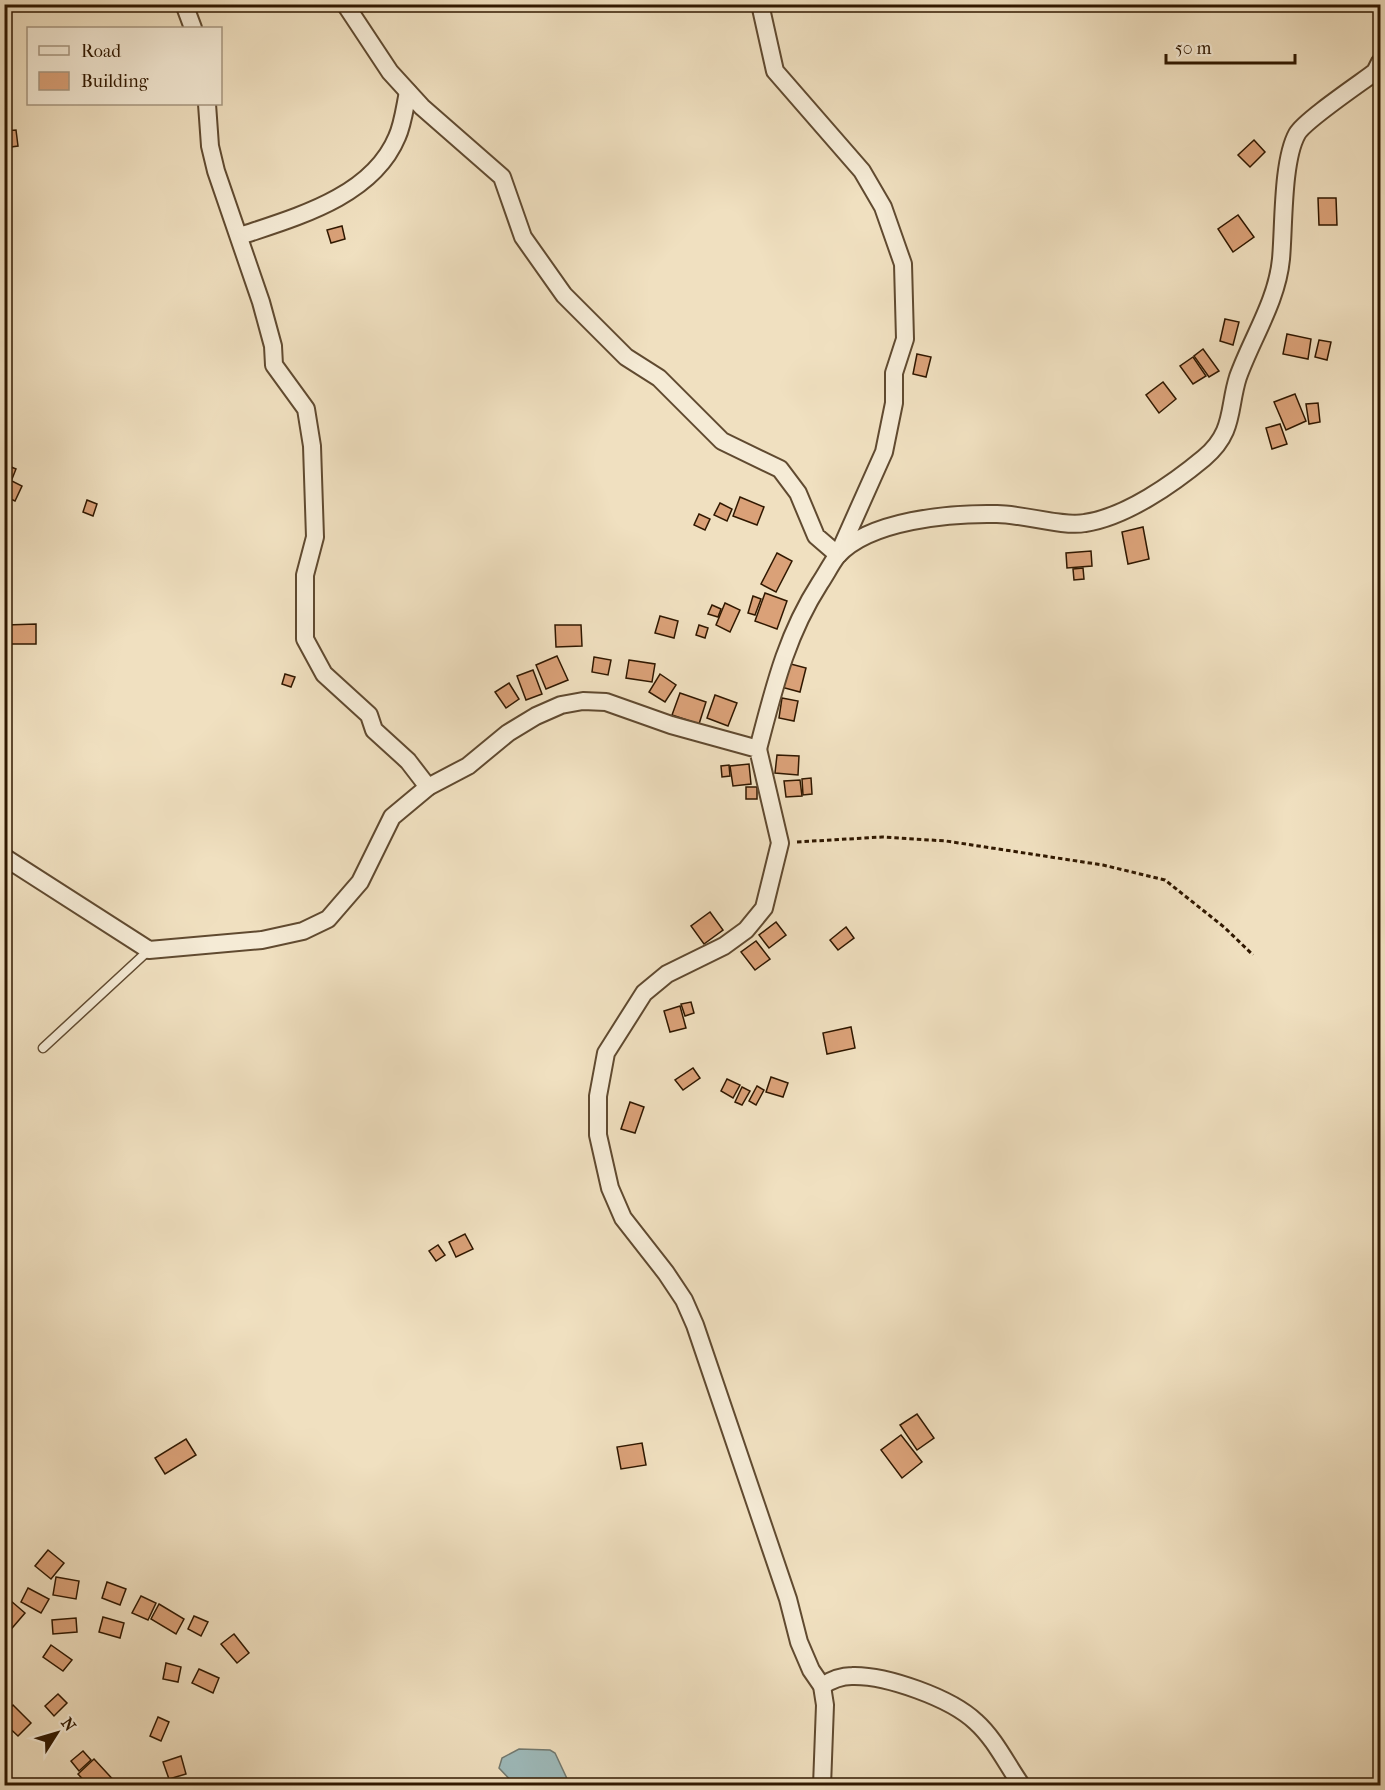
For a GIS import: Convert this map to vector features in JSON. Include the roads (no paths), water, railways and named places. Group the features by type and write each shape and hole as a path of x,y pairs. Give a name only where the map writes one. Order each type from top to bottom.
{"street":[{"path":"184,4 193,27"},
{"path":"345,4 390,72 408,92 467,149 502,177 523,237 564,295 626,357 659,378 722,441 780,470 798,494 816,536 838,555"},
{"path":"760,4 775,71 862,171 883,207 903,264 905,339 894,373 894,403 884,452 838,555 801,612 783,655 758,749 780,843 764,908 746,930 724,946 667,974 644,993 606,1053 598,1096 598,1135 610,1188 623,1218 684,1300 695,1326 788,1599 799,1642 811,1671 822,1686 825,1705 822,1785"},
{"path":"838,555 871,534 896,523 930,518 998,514 1083,524 1103,518 1175,482 1208,455 1223,436 1233,408 1238,379 1268,311 1281,262 1287,173 1297,133 1375,72 1380,62"},
{"path":"240,236 321,208 370,176 397,138 408,92"},
{"path":"207,105 212,154 240,236 273,346 274,365 306,409 312,446 315,537 305,575 305,639 324,674 369,715 374,730 408,761 428,787"},
{"path":"4,857 149,950 262,940 303,931 328,919 360,882 392,817 428,787 468,765 508,733 536,716 561,705 583,701 606,702 671,725 758,749"},
{"path":"822,1686 833,1679 852,1676 881,1679 930,1695 976,1722 1022,1785"}],"lane":[{"path":"43,1048 149,950"}],"water":[{"path":"519,1749 550,1750 555,1753 570,1785 515,1785 499,1768 502,1758"}]}
